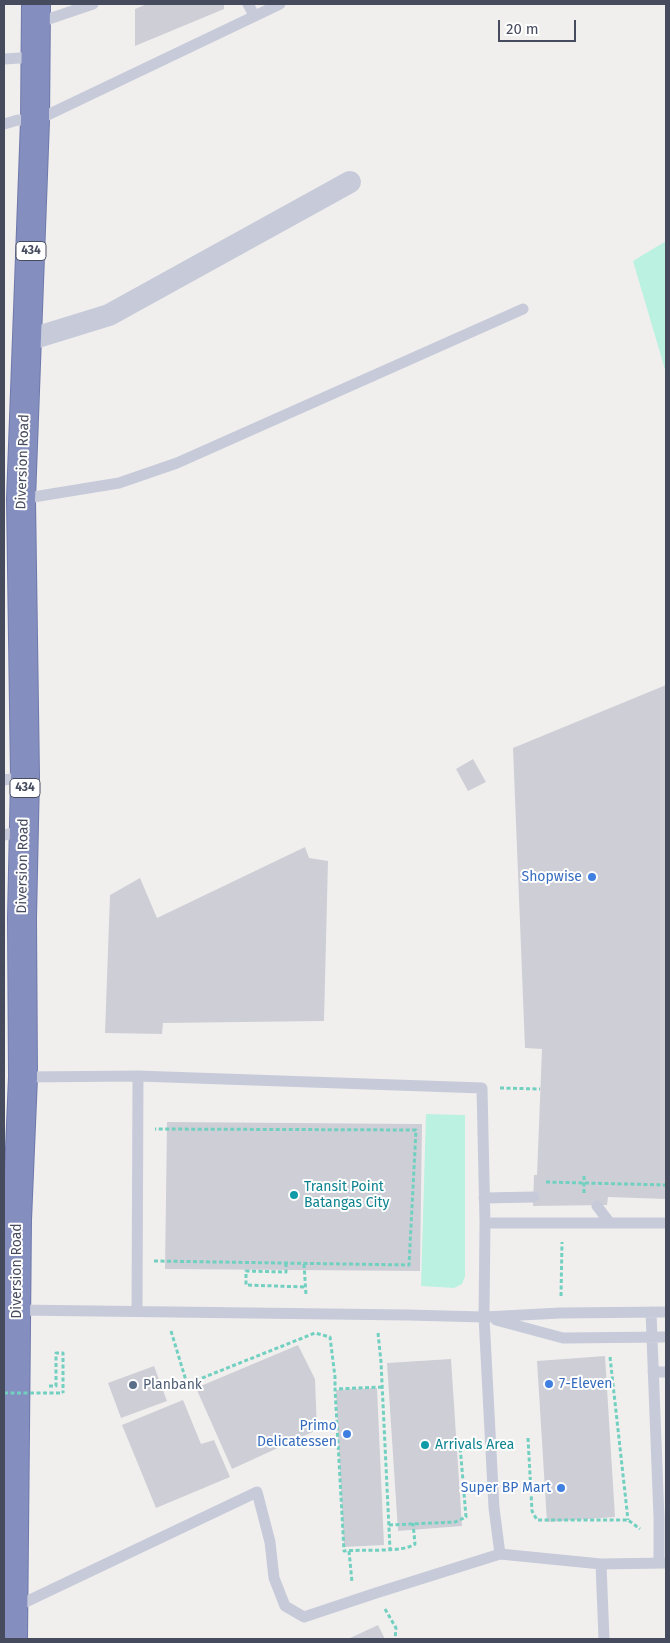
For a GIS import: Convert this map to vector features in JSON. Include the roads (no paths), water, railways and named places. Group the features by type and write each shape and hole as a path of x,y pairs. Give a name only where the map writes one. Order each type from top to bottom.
{"highway":[{"name":"Diversion Road","path":"13,1639 9,1608 9,1514 23,1077 13,833 21,499 35,121 36,14"}],"street":[{"path":"28,340 109,315 350,182"}],"lane":[{"path":"36,14 93,4"},
{"path":"248,4 254,15"},
{"path":"4,124 18,120 35,121 280,4"},
{"path":"4,59 36,57"},
{"path":"21,499 119,483 177,463 522,309"},
{"path":"137,1311 138,1076"},
{"path":"23,1077 138,1076 482,1088 485,1223 484,1317 494,1508 500,1554"},
{"path":"484,1198 534,1197"},
{"path":"597,1206 610,1223"},
{"path":"485,1223 666,1224"},
{"path":"17,1310 484,1317 560,1313 666,1312"},
{"path":"9,1608 257,1492 270,1542 274,1578 285,1606 304,1618 376,1592 500,1554 600,1564 662,1563 659,1544 662,1518 651,1312"},
{"path":"484,1317 563,1338 666,1337"},
{"path":"653,1372 666,1372"},
{"path":"600,1564 604,1639"}],"place":[{"name":"Shopwise","path":"592,877"},
{"name":"Transit Point Batangas City","path":"294,1195"},
{"name":"7-Eleven","path":"549,1384"},
{"name":"Planbank","path":"133,1385"},
{"name":"Primo Delicatessen","path":"347,1434"},
{"name":"Arrivals Area","path":"425,1445"},
{"name":"Super BP Mart","path":"561,1488"}]}
